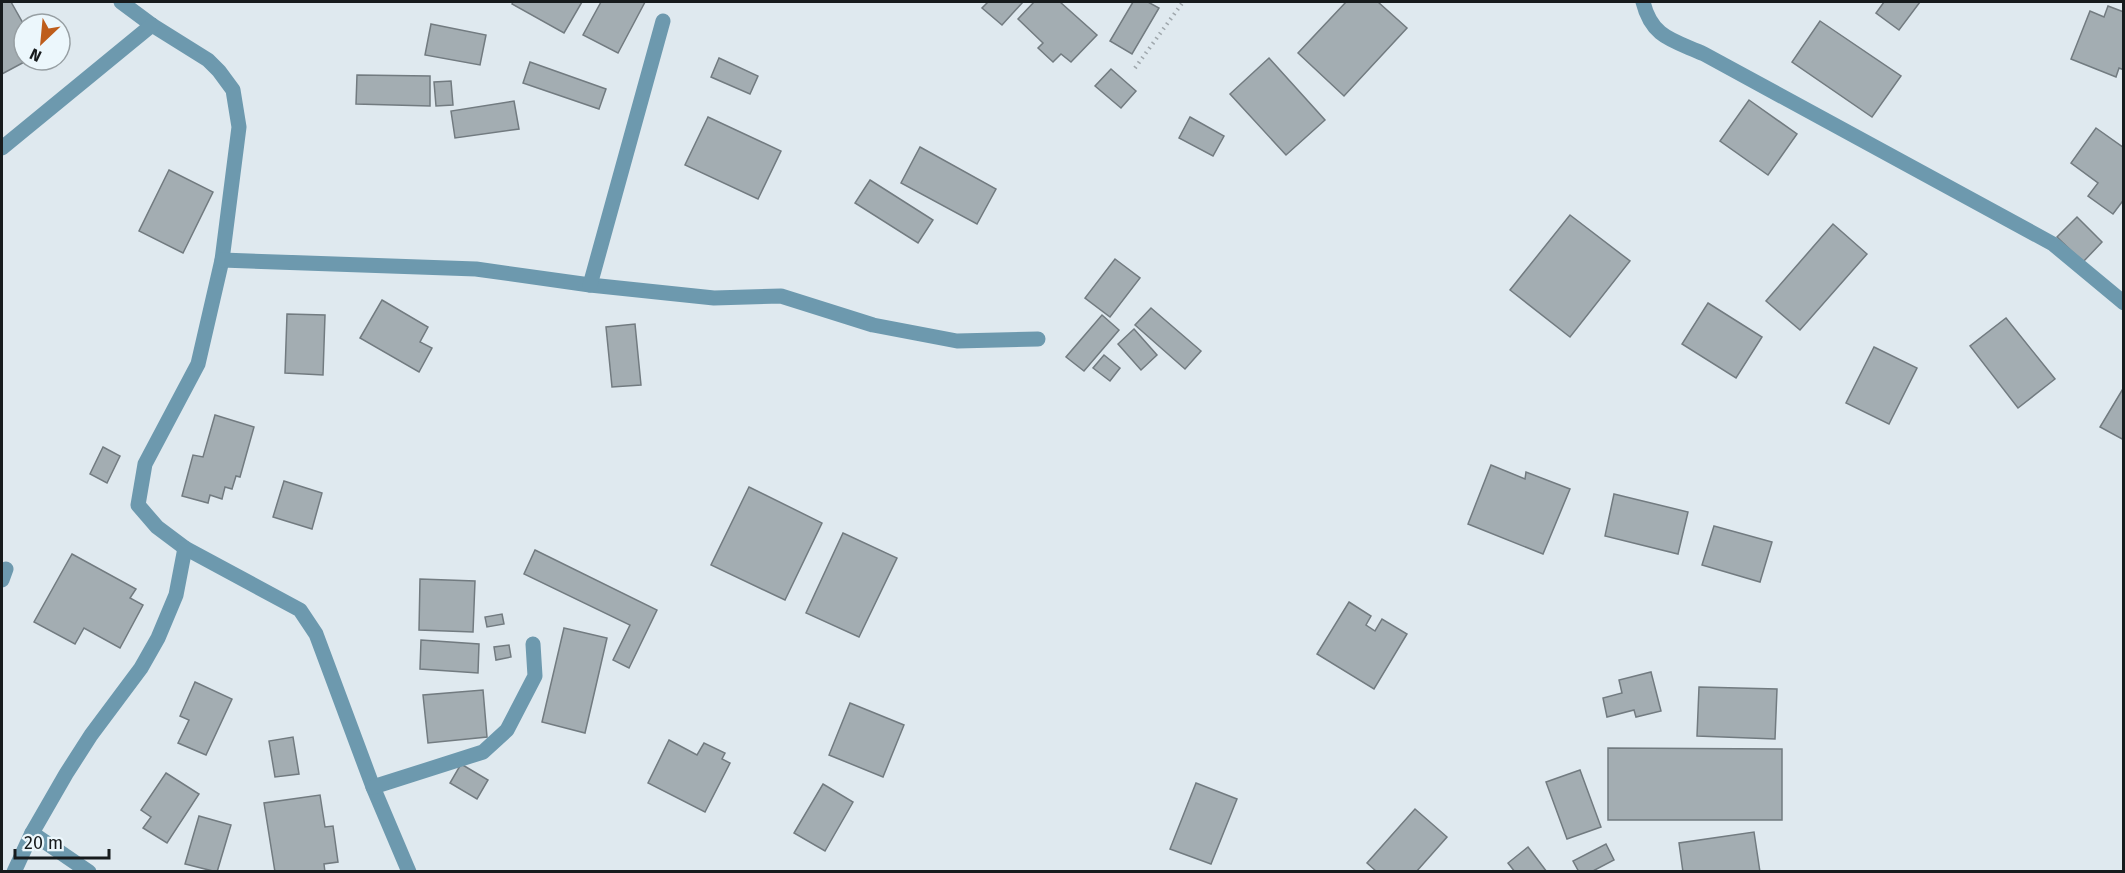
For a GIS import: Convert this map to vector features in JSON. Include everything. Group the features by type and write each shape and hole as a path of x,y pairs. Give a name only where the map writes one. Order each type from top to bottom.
{"street":[{"path":"122,2 152,25 208,60 227,81 236,98 239,127 222,260 198,364 145,464 138,505 157,527 186,548 300,610 316,634 373,787 410,872"},
{"path":"1642,2 1646,16 1658,33 1704,54 2053,244 2124,303"},
{"path":"590,285 663,21"},
{"path":"2,148 152,25"},
{"path":"222,260 476,269 590,285 714,298 781,296 873,325 957,341 1038,339"},
{"path":"14,872 32,833 91,735 141,668 152,648 176,595 186,548"},
{"path":"373,787 483,752 507,730 535,675 533,644"},
{"path":"32,833 89,872"}],"path":[{"path":"1135,68 1183,2"}],"building":[{"path":"2,2 11,2 17,12 12,12 12,69 2,74"},
{"path":"513,2 582,2 564,33 512,4"},
{"path":"601,2 645,2 618,53 583,35"},
{"path":"988,2 1023,2 1002,25 982,8"},
{"path":"1034,2 1060,2 1097,35 1071,62 1061,54 1053,62 1038,48 1043,43 1018,19"},
{"path":"1133,2 1148,2 1159,8 1132,54 1110,41"},
{"path":"1346,2 1378,2 1407,28 1344,96 1298,53"},
{"path":"1884,2 1920,2 1899,30 1876,13"},
{"path":"2108,6 2124,12 2124,70 2119,68 2116,77 2071,59 2090,11 2104,17"},
{"path":"1820,21 1901,76 1872,117 1792,62"},
{"path":"431,24 486,35 480,65 425,55"},
{"path":"719,58 758,76 750,94 711,77"},
{"path":"1269,58 1325,120 1286,155 1230,94"},
{"path":"530,62 606,89 599,109 523,83"},
{"path":"1111,69 1136,91 1121,108 1095,86"},
{"path":"357,75 430,76 430,106 356,104"},
{"path":"451,81 453,105 436,106 434,82"},
{"path":"1749,100 1797,134 1768,175 1720,141"},
{"path":"514,101 519,129 455,138 451,111"},
{"path":"708,117 781,151 758,199 685,165"},
{"path":"1190,117 1224,136 1213,156 1179,138"},
{"path":"2096,128 2124,148 2124,204 2122,202 2113,214 2088,196 2098,183 2071,163"},
{"path":"920,147 996,189 977,224 901,183"},
{"path":"169,170 213,192 183,253 139,231"},
{"path":"870,180 933,220 918,243 855,203"},
{"path":"1570,215 1630,261 1570,337 1510,290"},
{"path":"2077,217 2102,242 2083,262 2057,237"},
{"path":"1833,224 1867,254 1800,330 1766,301"},
{"path":"1115,259 1140,278 1110,317 1085,298"},
{"path":"382,300 428,327 420,342 432,348 419,372 360,338"},
{"path":"1708,303 1762,337 1736,378 1682,344"},
{"path":"1151,308 1201,351 1185,369 1135,325"},
{"path":"287,314 325,315 323,375 285,373"},
{"path":"1102,315 1119,330 1084,371 1066,357"},
{"path":"2006,318 2055,379 2018,408 1970,346"},
{"path":"635,324 641,385 612,387 606,327"},
{"path":"1134,329 1157,355 1141,370 1118,344"},
{"path":"1874,347 1917,368 1889,424 1846,403"},
{"path":"1104,355 1120,368 1110,381 1093,368"},
{"path":"2124,387 2124,440 2100,427"},
{"path":"215,415 254,427 240,477 236,476 232,489 225,487 222,499 210,495 208,503 182,496 193,455 203,457"},
{"path":"103,447 120,456 107,483 90,474"},
{"path":"1491,465 1525,479 1526,472 1570,489 1543,554 1468,524"},
{"path":"284,481 322,493 312,529 273,517"},
{"path":"749,487 822,523 785,600 711,565"},
{"path":"1614,494 1688,512 1678,554 1605,536"},
{"path":"1714,526 1772,542 1760,582 1702,565"},
{"path":"843,533 897,558 859,637 806,613"},
{"path":"535,550 657,610 629,668 613,660 630,625 524,574"},
{"path":"72,554 136,589 130,598 143,605 120,648 84,628 75,644 34,622"},
{"path":"420,579 475,581 473,632 419,630"},
{"path":"1349,602 1371,616 1366,625 1375,631 1382,619 1407,634 1374,689 1317,654"},
{"path":"502,614 504,624 487,627 485,617"},
{"path":"564,628 607,638 585,733 542,722"},
{"path":"421,640 479,644 478,673 420,669"},
{"path":"509,645 511,657 496,660 494,647"},
{"path":"1651,672 1661,711 1636,717 1634,710 1607,717 1603,698 1622,693 1619,680"},
{"path":"195,682 232,699 206,755 178,743 189,720 180,716"},
{"path":"1699,687 1777,689 1775,739 1697,736"},
{"path":"483,690 487,737 428,743 423,695"},
{"path":"850,703 904,725 883,777 829,755"},
{"path":"293,737 299,774 275,777 269,741"},
{"path":"669,740 697,755 704,743 725,753 722,759 730,763 705,812 648,783"},
{"path":"1608,748 1782,749 1782,820 1608,820"},
{"path":"461,764 488,780 477,799 450,783"},
{"path":"1580,770 1601,827 1567,839 1546,782"},
{"path":"166,773 199,794 167,843 143,828 151,817 141,810"},
{"path":"1196,783 1237,799 1211,864 1170,849"},
{"path":"823,784 853,802 825,851 794,833"},
{"path":"320,795 325,827 333,826 338,862 324,864 325,872 275,872 264,803"},
{"path":"1415,809 1447,837 1416,872 1377,872 1367,863"},
{"path":"199,816 231,825 217,872 185,864"},
{"path":"1754,832 1760,872 1683,872 1679,843"},
{"path":"1606,844 1614,860 1591,872 1579,872 1573,861"},
{"path":"1528,847 1547,872 1515,872 1508,863"}]}
